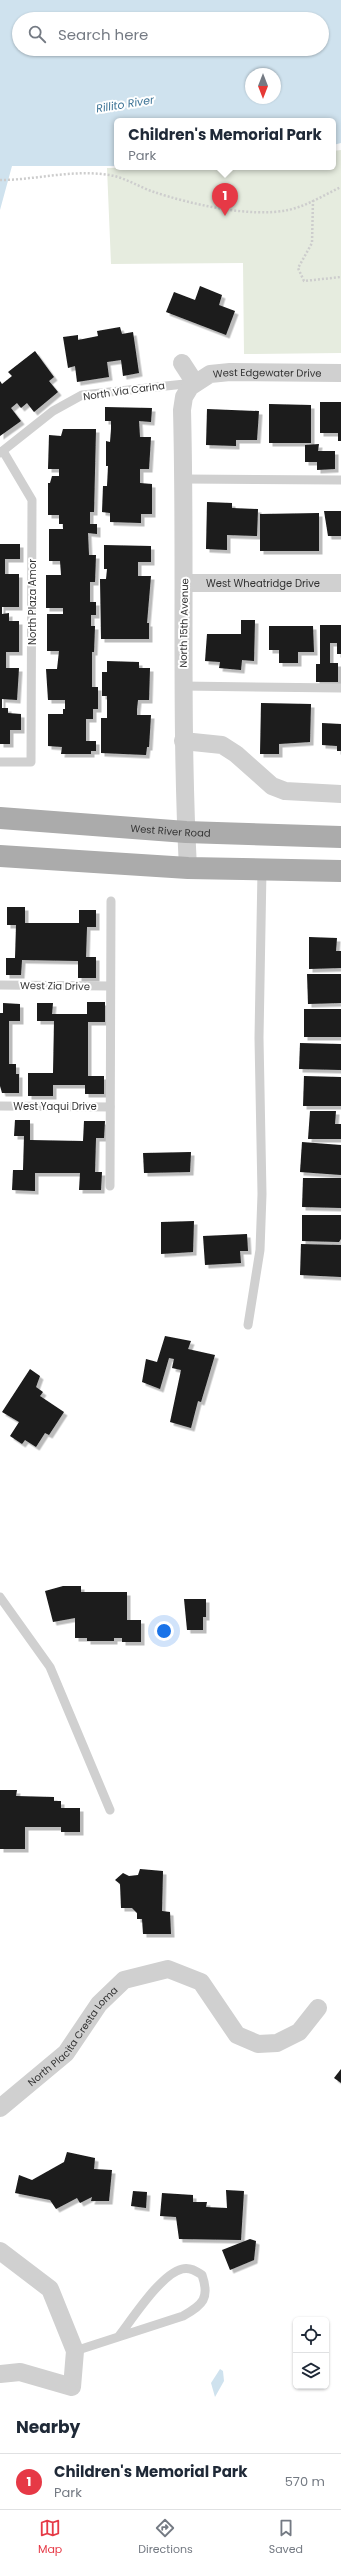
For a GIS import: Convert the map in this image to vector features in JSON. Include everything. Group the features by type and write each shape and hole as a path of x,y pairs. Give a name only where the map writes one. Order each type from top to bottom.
{"main road":[{"name":"West River Road","path":"0,818 186,832 341,837"},
{"path":"0,856 188,868 341,871"}],"street":[{"path":"182,363 195,382"},
{"name":"West Edgewater Drive","path":"195,382 210,374 230,372 341,373"},
{"name":"North 15th Avenue","path":"188,868 182,686 185,583 182,410 184,397 195,382"},
{"name":"West Wheatridge Drive","path":"185,583 341,583"},
{"path":"183,741 222,745 236,754 272,786 285,791 341,794"},
{"name":"North Placita Cresta Loma","path":"0,2108 66,2053 99,2004 124,1980 168,1968 202,1982 237,2035 258,2044 277,2044 299,2032 318,2008"},
{"path":"0,2251 50,2288 75,2351 74,2394 20,2372 0,2374"}],"lane":[{"name":"North Via Carina","path":"2,452 53,412 82,395 195,382"},
{"name":"North Plaza Amor","path":"0,762 31,762 32,500 2,452"},
{"path":"184,479 341,480"},
{"path":"182,686 341,688"},
{"path":"248,1325 260,1250 259,1038 262,870"},
{"path":"110,1186 111,901"},
{"name":"West Zia Drive","path":"0,985 110,986"},
{"name":"West Yaqui Drive","path":"0,1106 110,1107"},
{"path":"0,1597 50,1667 110,1810"},
{"path":"75,2351 183,2316 199,2307 205,2297 206,2285 202,2275 194,2270 183,2269 170,2275 119,2336"}],"path":[{"path":"0,180 47,176 110,175 172,198 251,211 287,210 341,187"},
{"path":"313,200 312,243 298,268 304,281 341,277"}],"shaded area":[{"path":"341,150 341,353 244,354 243,263 111,264 107,168 114,168 114,170 336,170 336,151"}],"water":[{"name":"Rillito River","path":"0,0 341,0 341,143 336,144 336,118 114,118 114,166 12,166 0,210"},
{"path":"220,2369 223,2371 224,2381 215,2397 211,2383"}],"building":[{"path":"200,286 222,295 219,305 235,311 226,335 166,312 174,292 195,300"},
{"path":"120,327 122,334 133,332 139,373 123,376 121,360 107,362 109,377 77,382 75,366 68,368 63,337 78,335 78,340 98,336 97,331"},
{"path":"35,351 54,377 49,381 58,392 34,412 27,403 21,408 17,403 11,408 21,421 0,436 0,381 2,384 12,376 8,372"},
{"path":"320,402 341,402 341,441 338,441 338,433 320,433"},
{"path":"269,404 311,405 311,443 269,443"},
{"path":"105,407 152,408 151,422 139,421 140,437 151,437 149,469 140,469 140,483 152,484 152,514 141,514 141,523 110,522 110,513 102,512 103,486 107,486 108,466 106,466 106,441 110,442 111,429 111,421 105,421"},
{"path":"207,409 259,411 257,440 236,440 236,446 206,445"},
{"path":"63,429 96,429 94,512 90,512 90,524 97,524 97,534 88,533 89,555 96,555 95,582 90,582 90,602 96,602 96,615 91,615 91,626 95,626 94,652 92,652 92,687 98,687 98,709 93,709 93,719 86,719 86,741 96,741 96,751 91,751 91,754 61,754 62,747 48,746 48,714 63,714 63,709 65,709 65,700 48,700 46,669 57,669 59,651 47,651 47,614 63,614 63,608 46,608 46,575 61,575 60,561 49,561 49,529 63,529 63,524 59,524 59,515 48,515 48,483 50,483 52,476 59,476 59,469 48,469 49,435 61,436"},
{"path":"319,444 318,451 335,451 335,469 317,470 317,462 305,462 305,445"},
{"path":"207,502 232,503 232,508 258,509 257,536 227,535 227,550 206,549"},
{"path":"324,511 341,511 341,536 328,536"},
{"path":"319,513 319,551 260,551 260,514"},
{"path":"0,544 20,544 20,559 5,559 5,574 19,574 19,607 2,607 2,614 9,613 9,621 19,621 19,652 6,652 6,668 19,668 17,700 2,699 2,708 8,708 8,713 21,714 21,730 10,730 10,744 0,744"},
{"path":"104,545 151,546 151,562 138,562 138,576 151,576 147,623 149,623 149,639 101,639 100,579 106,579 107,569 104,569"},
{"path":"241,620 255,620 254,661 242,660 241,670 219,668 220,662 205,661 207,634 241,634"},
{"path":"320,625 341,625 341,654 337,654 337,643 330,643 330,663 338,663 338,682 316,682 316,664 320,664"},
{"path":"269,626 313,626 314,652 298,652 298,663 279,663 279,650 269,650"},
{"path":"107,661 139,662 139,668 150,668 149,700 138,700 137,709 137,715 151,715 149,747 147,747 146,755 101,753 101,718 107,718 107,696 102,696 102,672 107,672"},
{"path":"261,703 311,704 310,742 279,744 279,754 260,754"},
{"path":"322,723 341,724 341,751 337,751 337,746 322,745"},
{"path":"7,907 25,907 25,923 79,923 79,910 96,910 96,927 87,927 86,957 96,957 96,978 78,978 78,961 22,960 21,975 6,975 6,958 15,958 16,925 7,925"},
{"path":"309,937 337,938 336,951 341,951 341,968 309,969"},
{"path":"307,974 341,974 341,1003 308,1004"},
{"path":"87,1002 105,1002 105,1022 88,1022 88,1076 104,1076 104,1094 85,1094 85,1085 53,1085 53,1096 28,1096 28,1073 53,1073 54,1021 37,1021 37,1003 53,1003 52,1014 87,1014"},
{"path":"3,1003 20,1004 20,1021 9,1021 9,1064 16,1064 16,1074 19,1074 19,1093 2,1093 0,1086 0,1013 3,1013"},
{"path":"304,1009 341,1009 341,1037 304,1037"},
{"path":"300,1043 341,1044 341,1070 299,1069"},
{"path":"304,1076 341,1077 341,1106 303,1106"},
{"path":"310,1111 336,1111 335,1124 341,1124 341,1139 308,1139"},
{"path":"15,1120 30,1120 30,1140 83,1141 84,1121 105,1121 104,1138 96,1138 95,1172 102,1172 101,1190 79,1190 80,1173 35,1173 35,1191 12,1190 13,1170 23,1170 24,1136 14,1136"},
{"path":"302,1142 341,1145 341,1175 300,1172"},
{"path":"191,1152 190,1172 144,1173 143,1153"},
{"path":"303,1178 341,1178 341,1208 302,1207"},
{"path":"302,1215 341,1215 341,1239 339,1242 302,1241"},
{"path":"194,1221 193,1252 161,1254 161,1222"},
{"path":"247,1234 248,1251 240,1251 241,1263 205,1265 203,1236"},
{"path":"301,1244 341,1245 341,1277 300,1275"},
{"path":"165,1336 191,1341 188,1349 215,1355 201,1402 198,1401 191,1428 170,1422 181,1370 172,1368 174,1359 169,1358 160,1389 142,1382 146,1359 157,1362"},
{"path":"30,1369 40,1376 36,1387 43,1392 40,1396 64,1412 49,1435 45,1433 36,1447 25,1440 22,1444 10,1436 19,1422 2,1412"},
{"path":"63,1586 81,1586 81,1592 127,1592 127,1620 141,1620 141,1642 122,1642 122,1638 114,1638 114,1641 87,1641 87,1638 75,1638 75,1618 53,1622 45,1591"},
{"path":"184,1599 206,1599 206,1617 203,1617 203,1630 187,1630"},
{"path":"0,1790 17,1790 16,1796 54,1797 54,1801 61,1801 61,1808 80,1808 80,1832 61,1832 61,1827 25,1827 25,1849 0,1849"},
{"path":"140,1869 163,1871 162,1911 170,1912 171,1934 143,1934 142,1919 137,1919 137,1913 132,1908 121,1908 120,1884 115,1880 123,1873 129,1876 138,1875"},
{"path":"341,2069 341,2083 334,2078"},
{"path":"67,2152 95,2158 94,2169 112,2170 109,2201 91,2201 92,2197 80,2203 77,2198 56,2209 50,2200 15,2193 19,2175 32,2180 64,2162"},
{"path":"226,2190 244,2191 241,2240 179,2239 176,2217 160,2216 162,2193 193,2195 193,2202 207,2202 206,2207 227,2208"},
{"path":"133,2191 147,2192 146,2208 131,2206"},
{"path":"250,2239 256,2241 254,2260 230,2270 222,2250"}],"place":[{"name":"Children's Memorial Park","path":"225,216"}]}
